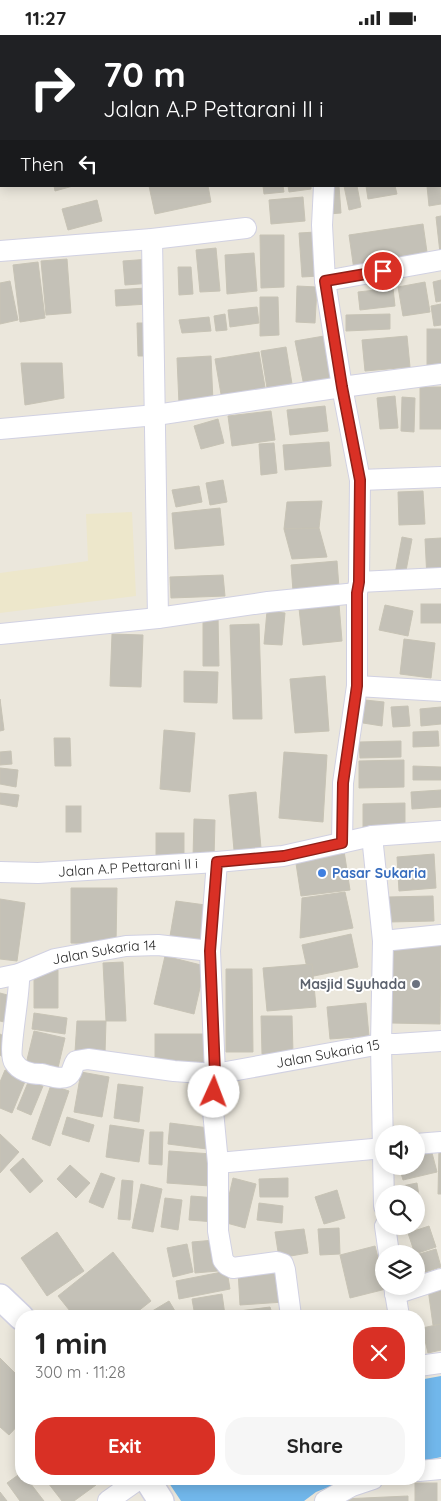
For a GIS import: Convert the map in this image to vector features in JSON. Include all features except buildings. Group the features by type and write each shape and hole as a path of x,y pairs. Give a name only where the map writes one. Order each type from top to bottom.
{"street":[{"path":"324,187 322,225 325,281 342,387 360,480 357,686 343,783 342,843"},
{"path":"0,251 152,239 246,228"},
{"path":"152,239 158,618"},
{"path":"325,281 441,260"},
{"path":"0,429 156,415 441,374"},
{"path":"360,480 441,477"},
{"path":"0,634 158,618 358,587 441,578"},
{"path":"357,686 441,691"},
{"name":"Jalan A.P Pettarani II i","path":"0,872 38,873 284,856 372,836 441,831"},
{"path":"372,836 383,941 381,1044 383,1125"},
{"path":"217,862 210,951 215,1073 213,1111 218,1163 218,1231 223,1260 227,1265 233,1268 277,1262 283,1264 290,1310"},
{"path":"383,941 441,935"},
{"name":"Jalan Sukaria 14","path":"10,976 55,959 126,946 158,945 210,951"},
{"name":"Jalan Sukaria 15","path":"10,976 20,982 12,1057 14,1063 30,1074 60,1078 67,1077 73,1064 80,1059 165,1070 215,1073 381,1044 396,1045 441,1041"},
{"path":"425,1143 441,1142"},
{"path":"218,1163 375,1149"},
{"path":"425,1283 441,1279"},
{"path":"396,1295 398,1310"},
{"path":"0,1297 15,1311"},
{"path":"425,1365 441,1363"},
{"path":"425,1470 441,1469"},
{"path":"325,1501 355,1485"},
{"path":"108,1501 149,1486"}],"shaded area":[{"path":"132,512 136,596 0,613 0,573 88,561 86,514"}],"water":[{"path":"441,1376 441,1457 425,1461 425,1379"},
{"path":"170,1485 334,1485 316,1492 304,1501 181,1501"}],"place":[{"name":"Pasar Sukaria","path":"322,873"},
{"name":"Masjid Syuhada","path":"416,984"}],"route":[{"path":"214,1092 215,1073 210,951 217,862 284,856 342,843 343,783 357,686 360,480 342,387 325,281 383,271"}]}
